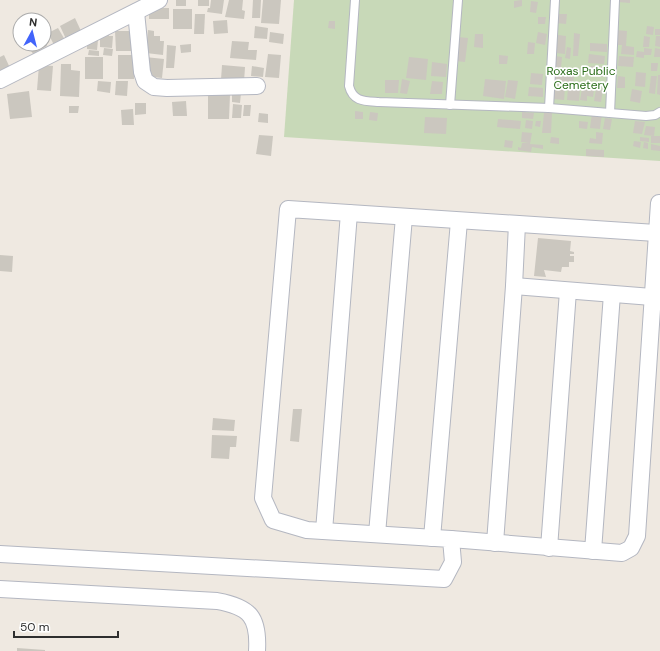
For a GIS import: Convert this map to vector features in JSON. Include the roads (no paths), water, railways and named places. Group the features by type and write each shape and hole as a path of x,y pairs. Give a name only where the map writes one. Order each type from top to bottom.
{"street":[{"path":"0,80 159,0"},
{"path":"136,12 142,72 145,81 154,86 167,88 257,86"},
{"path":"656,233 288,209 263,490 263,498 274,520 307,530 452,539 593,551 622,552 631,548 637,536 659,203"},
{"path":"324,531 349,213"},
{"path":"377,534 404,217"},
{"path":"432,538 459,220"},
{"path":"495,543 514,286 517,224"},
{"path":"514,286 652,297"},
{"path":"549,548 568,291"},
{"path":"593,551 612,294"},
{"path":"0,554 444,579 453,562 452,539"},
{"path":"0,589 217,601 236,604 248,611 256,622 257,651"}],"lane":[{"path":"355,0 349,86 351,94 358,100 372,102 549,108 646,116 656,115 660,112"},
{"path":"450,105 458,0"},
{"path":"549,108 555,0"},
{"path":"610,113 615,0"}],"park label":[{"name":"Roxas Public Cemetery","path":"581,78"}]}
